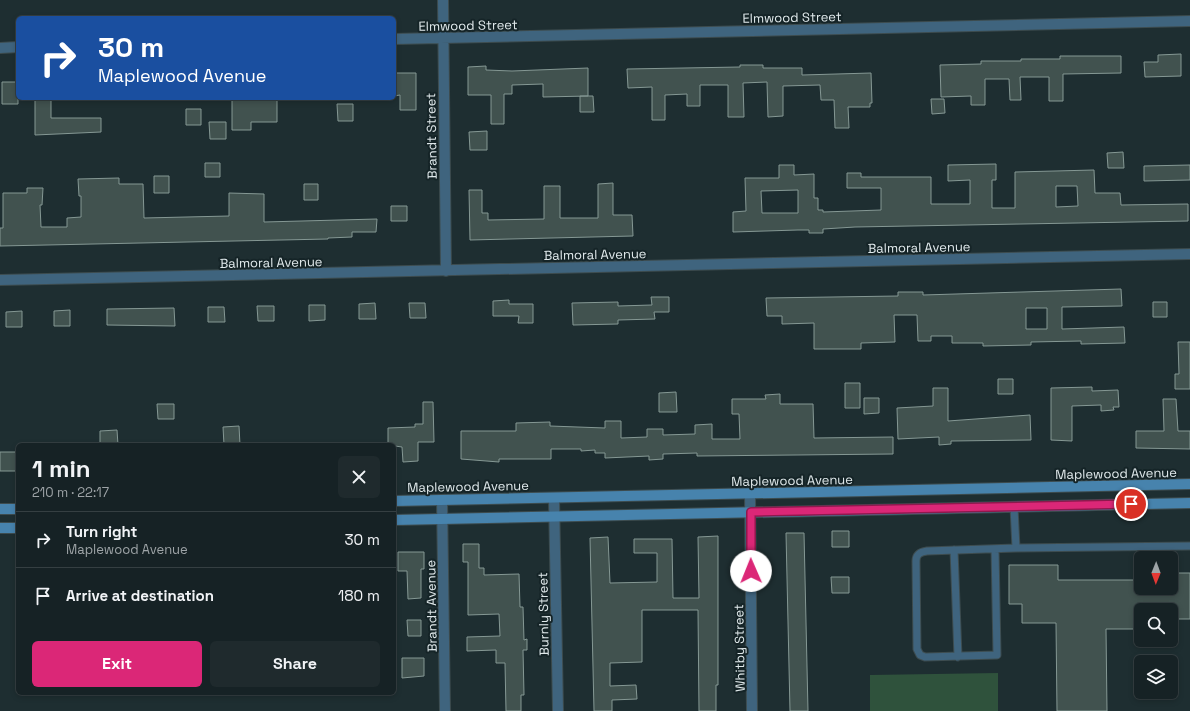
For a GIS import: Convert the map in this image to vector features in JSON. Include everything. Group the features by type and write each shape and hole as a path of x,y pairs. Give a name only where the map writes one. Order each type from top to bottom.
{"street":[{"name":"Brandt Street","path":"443,0 446,271"},
{"name":"Elmwood Street","path":"396,39 1190,21"},
{"path":"0,48 16,47"},
{"name":"Balmoral Avenue","path":"0,280 1190,254"},
{"path":"1175,484 1175,503"},
{"name":"Maplewood Avenue","path":"396,501 1190,484"},
{"name":"Whitby Street","path":"750,494 752,711"},
{"name":"Burnly Street","path":"554,498 558,711"},
{"name":"Brandt Avenue","path":"442,500 445,711"},
{"path":"396,520 1190,503"},
{"path":"0,509 16,509"},
{"path":"0,528 16,528"}],"lane":[{"path":"1014,507 1016,548"},
{"path":"995,549 997,655 925,657 920,654 917,649 916,557 920,553 927,551 1016,548 1190,546"},
{"path":"954,550 958,657"}],"green space":[{"path":"998,673 998,711 870,711 870,675"}],"building":[{"path":"1181,54 1181,76 1145,77 1144,62 1158,62 1158,55"},
{"path":"1060,56 1121,56 1121,73 1063,74 1063,101 1049,101 1049,77 1020,77 1021,100 1010,100 1009,79 985,79 985,105 971,105 971,96 941,97 940,65 981,64 981,61 1021,61 1021,59 1060,59"},
{"path":"740,65 763,65 763,68 802,68 802,75 871,73 872,103 870,103 870,107 848,107 849,128 835,128 834,100 821,100 820,85 783,86 783,116 768,117 767,82 743,83 744,117 728,117 728,85 700,85 700,106 687,106 687,94 665,95 665,120 652,120 652,87 628,88 627,69 740,67"},
{"path":"486,66 486,70 512,71 588,68 588,96 543,97 543,84 512,85 512,94 504,94 504,124 491,124 491,95 468,95 468,67"},
{"path":"396,73 416,73 416,110 400,110 400,95 396,96"},
{"path":"2,82 16,82 16,100 18,100 18,104 2,104"},
{"path":"580,96 593,96 594,112 580,112"},
{"path":"931,99 944,99 945,113 932,114"},
{"path":"35,100 51,100 51,118 101,118 101,132 35,135"},
{"path":"232,100 277,100 277,122 251,122 251,130 232,130"},
{"path":"337,104 353,104 353,121 338,121"},
{"path":"186,109 201,109 201,125 186,125"},
{"path":"209,122 226,122 226,139 210,139"},
{"path":"487,131 487,150 470,150 469,132"},
{"path":"1123,152 1124,168 1108,168 1107,153"},
{"path":"205,163 220,163 220,177 205,177"},
{"path":"996,164 996,180 992,180 992,208 1015,208 1015,172 1094,170 1095,193 1120,193 1121,205 1188,204 1188,221 855,227 823,229 823,233 809,233 809,230 733,232 733,212 746,211 745,178 779,178 779,165 794,165 794,175 814,174 814,198 818,198 818,210 823,210 823,212 881,210 881,188 847,188 847,173 861,173 861,177 931,177 931,204 970,204 970,180 948,181 948,165","holes":["1056,186 1077,186 1078,206 1056,207","798,190 798,213 762,213 761,191"]},
{"path":"1190,165 1190,180 1144,181 1144,166"},
{"path":"154,176 169,176 169,193 154,193"},
{"path":"119,178 119,184 143,184 144,218 229,216 229,193 264,194 264,222 377,219 376,232 352,232 352,237 328,239 0,246 0,228 3,228 3,193 27,193 27,188 43,188 42,205 40,205 41,227 67,227 67,218 81,217 81,196 79,196 78,179"},
{"path":"613,183 613,215 632,215 633,236 470,240 469,190 482,190 482,213 488,213 488,220 544,219 544,186 560,186 560,218 598,218 598,184"},
{"path":"304,184 318,184 318,200 304,200"},
{"path":"391,206 407,206 407,221 391,221"},
{"path":"1121,289 1122,306 1062,307 1062,329 1124,327 1125,343 1081,344 1081,341 1031,342 1031,345 983,346 983,343 952,343 952,336 931,336 931,341 918,341 917,315 894,315 895,342 861,343 861,349 814,349 814,323 782,324 782,316 767,316 766,298 898,296 898,292 923,292 923,295","holes":["1026,308 1047,308 1047,329 1026,329"]},
{"path":"651,297 669,297 669,312 654,312 655,319 618,320 618,324 573,325 572,303 618,302 618,306 652,305"},
{"path":"509,300 509,304 533,304 533,323 518,323 519,316 493,316 493,301"},
{"path":"1153,302 1167,302 1167,317 1153,317"},
{"path":"375,303 376,319 359,319 359,304"},
{"path":"409,303 425,303 426,318 410,318"},
{"path":"309,305 325,305 325,320 309,321"},
{"path":"257,306 274,306 274,321 258,321"},
{"path":"208,307 224,307 225,322 208,322"},
{"path":"174,308 175,326 107,325 107,309"},
{"path":"70,310 70,326 54,326 54,311"},
{"path":"22,311 22,327 6,327 6,312"},
{"path":"1178,342 1190,342 1190,389 1175,389 1175,374 1179,374"},
{"path":"998,379 1013,379 1013,394 998,394"},
{"path":"845,383 860,383 860,408 845,408"},
{"path":"1092,387 1092,391 1118,390 1119,407 1113,407 1114,410 1101,411 1101,405 1072,406 1072,441 1051,440 1051,388"},
{"path":"933,388 948,388 948,421 1030,415 1031,440 951,441 951,444 939,445 939,437 898,439 897,408 933,406"},
{"path":"676,392 677,412 659,412 659,393"},
{"path":"780,394 780,404 813,404 814,438 893,437 893,454 697,456 697,453 663,454 663,459 649,460 649,456 605,458 605,453 595,453 595,450 581,451 581,449 551,449 551,459 499,459 499,462 461,459 461,431 516,431 516,423 550,422 550,426 605,428 605,421 621,421 621,438 647,437 647,429 663,429 663,435 695,434 695,425 712,424 712,439 740,439 739,414 732,414 732,399 766,399 765,395"},
{"path":"864,398 879,398 879,413 864,414"},
{"path":"1163,399 1176,399 1178,431 1190,431 1190,449 1136,448 1136,431 1164,431"},
{"path":"423,402 433,402 434,442 418,442 418,461 403,462 402,447 396,446 396,443 388,443 388,428 415,427 415,424 423,424"},
{"path":"157,404 174,404 174,419 158,419"},
{"path":"239,426 240,443 224,443 223,427"},
{"path":"117,430 118,443 100,443 100,431"},
{"path":"0,452 16,452 16,471 0,471"},
{"path":"832,531 849,531 849,547 832,547"},
{"path":"786,533 804,533 808,711 790,711"},
{"path":"718,536 718,685 716,685 716,711 699,711 698,610 642,610 642,662 610,663 610,686 636,685 637,699 612,700 612,711 594,711 590,538 608,537 610,583 657,582 657,553 634,553 634,539 672,539 673,598 699,598 698,537"},
{"path":"463,544 479,544 479,568 484,568 484,575 519,574 520,607 523,607 524,640 527,639 527,650 523,650 524,695 521,695 521,711 506,711 505,663 496,663 496,650 467,651 467,637 500,636 499,614 468,615 468,562 463,562"},
{"path":"398,552 424,552 424,569 421,569 421,598 408,599 407,571 398,571"},
{"path":"1009,565 1058,565 1058,580 1134,580 1134,595 1178,595 1178,573 1190,573 1190,619 1178,619 1178,603 1134,603 1134,629 1106,629 1107,711 1057,711 1056,623 1022,623 1022,604 1009,604"},
{"path":"831,577 849,577 849,593 832,593"},
{"path":"407,620 421,620 421,636 408,636"},
{"path":"402,658 424,658 424,676 402,678"}],"route":[{"path":"751,571 751,512 1131,504"}]}
